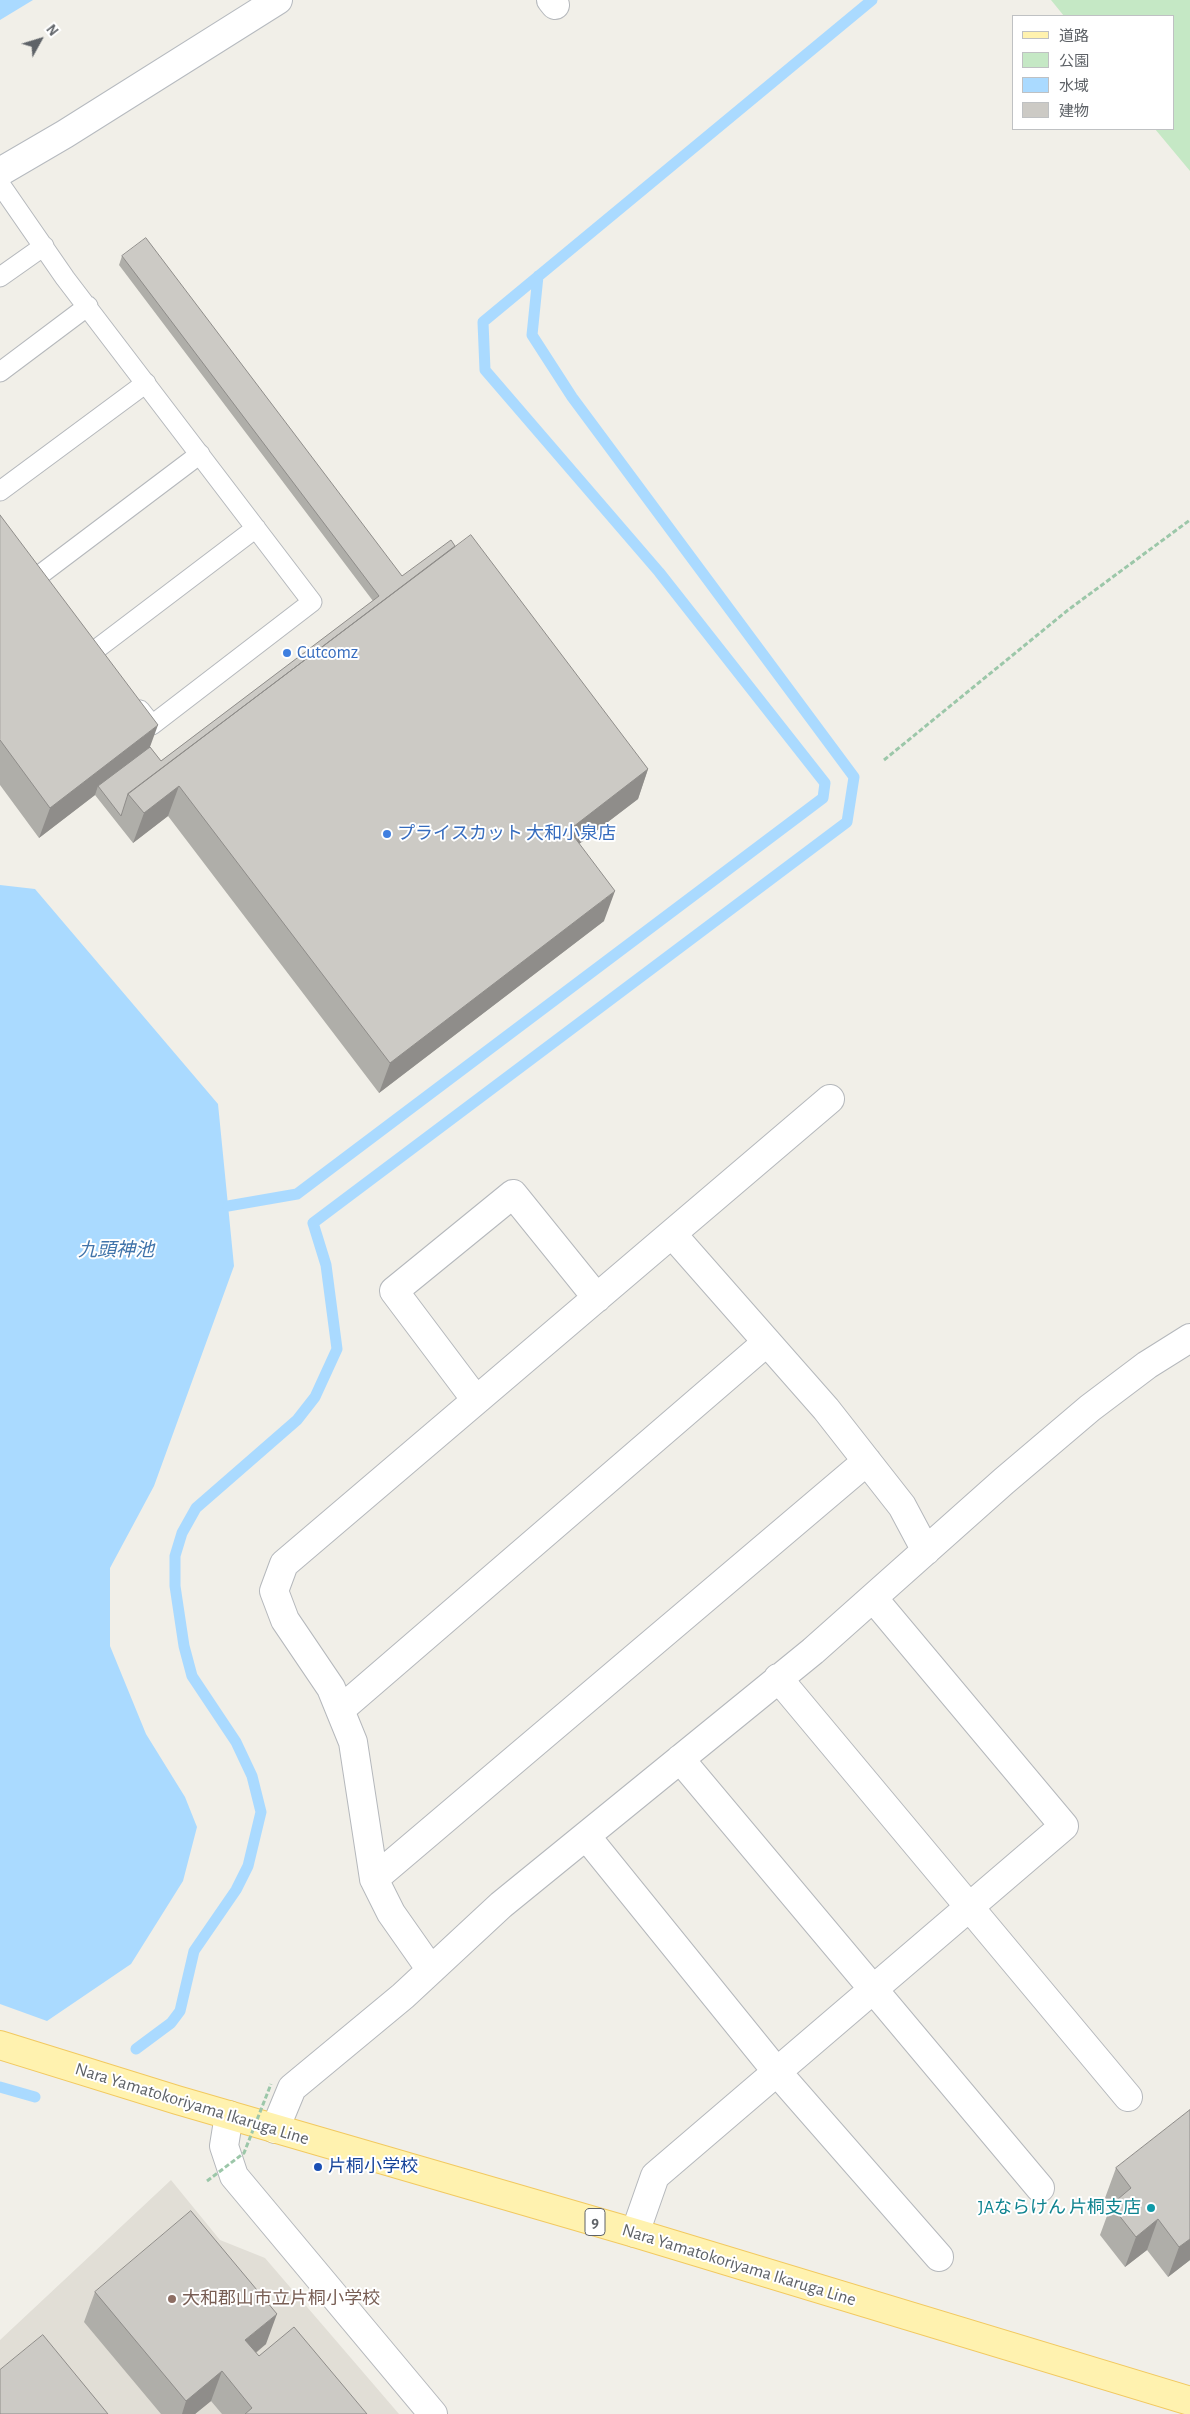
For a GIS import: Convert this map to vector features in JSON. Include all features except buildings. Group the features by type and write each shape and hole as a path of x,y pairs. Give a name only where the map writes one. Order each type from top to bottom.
{"main road":[{"name":"Nara Yamatokoriyama Ikaruga Line","path":"0,2045 229,2116 635,2233 1190,2400"}],"street":[{"path":"0,172 65,134 278,0"},
{"path":"431,1970 391,1913 374,1879 353,1742 327,1681 285,1620 274,1590 284,1564 830,1100"},
{"path":"476,1400 394,1292 513,1194 597,1298"},
{"path":"672,1234 767,1342 867,1461 902,1506 926,1551"},
{"path":"275,2129 292,2088 403,1996 501,1905 873,1598 1004,1481 1090,1408 1147,1365 1190,1338"},
{"path":"340,1710 767,1342"},
{"path":"374,1879 867,1461"},
{"path":"635,2233 655,2176 1064,1826 873,1598"},
{"path":"778,1678 1128,2097"},
{"path":"680,1759 1040,2188"},
{"path":"586,1836 777,2072 939,2257"},
{"path":"229,2116 224,2146 234,2176 432,2414"}],"lane":[{"path":"0,184 88,306 312,602 152,725 128,696"},
{"path":"0,277 44,246"},
{"path":"0,372 88,306"},
{"path":"0,491 146,383"},
{"path":"37,577 200,454"},
{"path":"105,666 88,643 256,528"}],"path":[{"path":"884,760 1068,610 1190,520"},
{"path":"207,2181 244,2153 271,2084"}],"shaded area":[{"name":"大和郡山市立片桐小学校","path":"171,2180 220,2240 265,2258 399,2414 0,2414 0,2340"}],"green space":[{"path":"1051,0 1190,0 1190,171 1156,130 1175,130 1175,15 1063,15"}],"water":[{"path":"0,0 33,0 0,20"},
{"name":"九頭神池","path":"0,885 35,889 218,1104 234,1266 154,1486 110,1568 110,1646 146,1734 185,1797 197,1827 183,1881 131,1964 47,2021 0,2004"}],"waterway":[{"path":"228,1206 297,1194 823,798 825,783 659,572 485,370 483,322 872,0"},
{"path":"136,2049 171,2023 180,2011 194,1951 236,1890 248,1866 261,1812 252,1776 236,1742 192,1676 184,1646 175,1586 175,1556 182,1533 196,1508 297,1420 315,1397 337,1349 326,1265 313,1223 847,822 854,777 572,397 532,335 538,276"},
{"path":"0,2087 35,2097"}],"place":[{"name":"Cutcomz","path":"287,653"},
{"name":"プライスカット 大和小泉店","path":"387,834"},
{"name":"片桐小学校","path":"318,2167"},
{"name":"JAならけん 片桐支店","path":"1151,2208"},
{"name":"大和郡山市立片桐小学校","path":"172,2299"}]}
